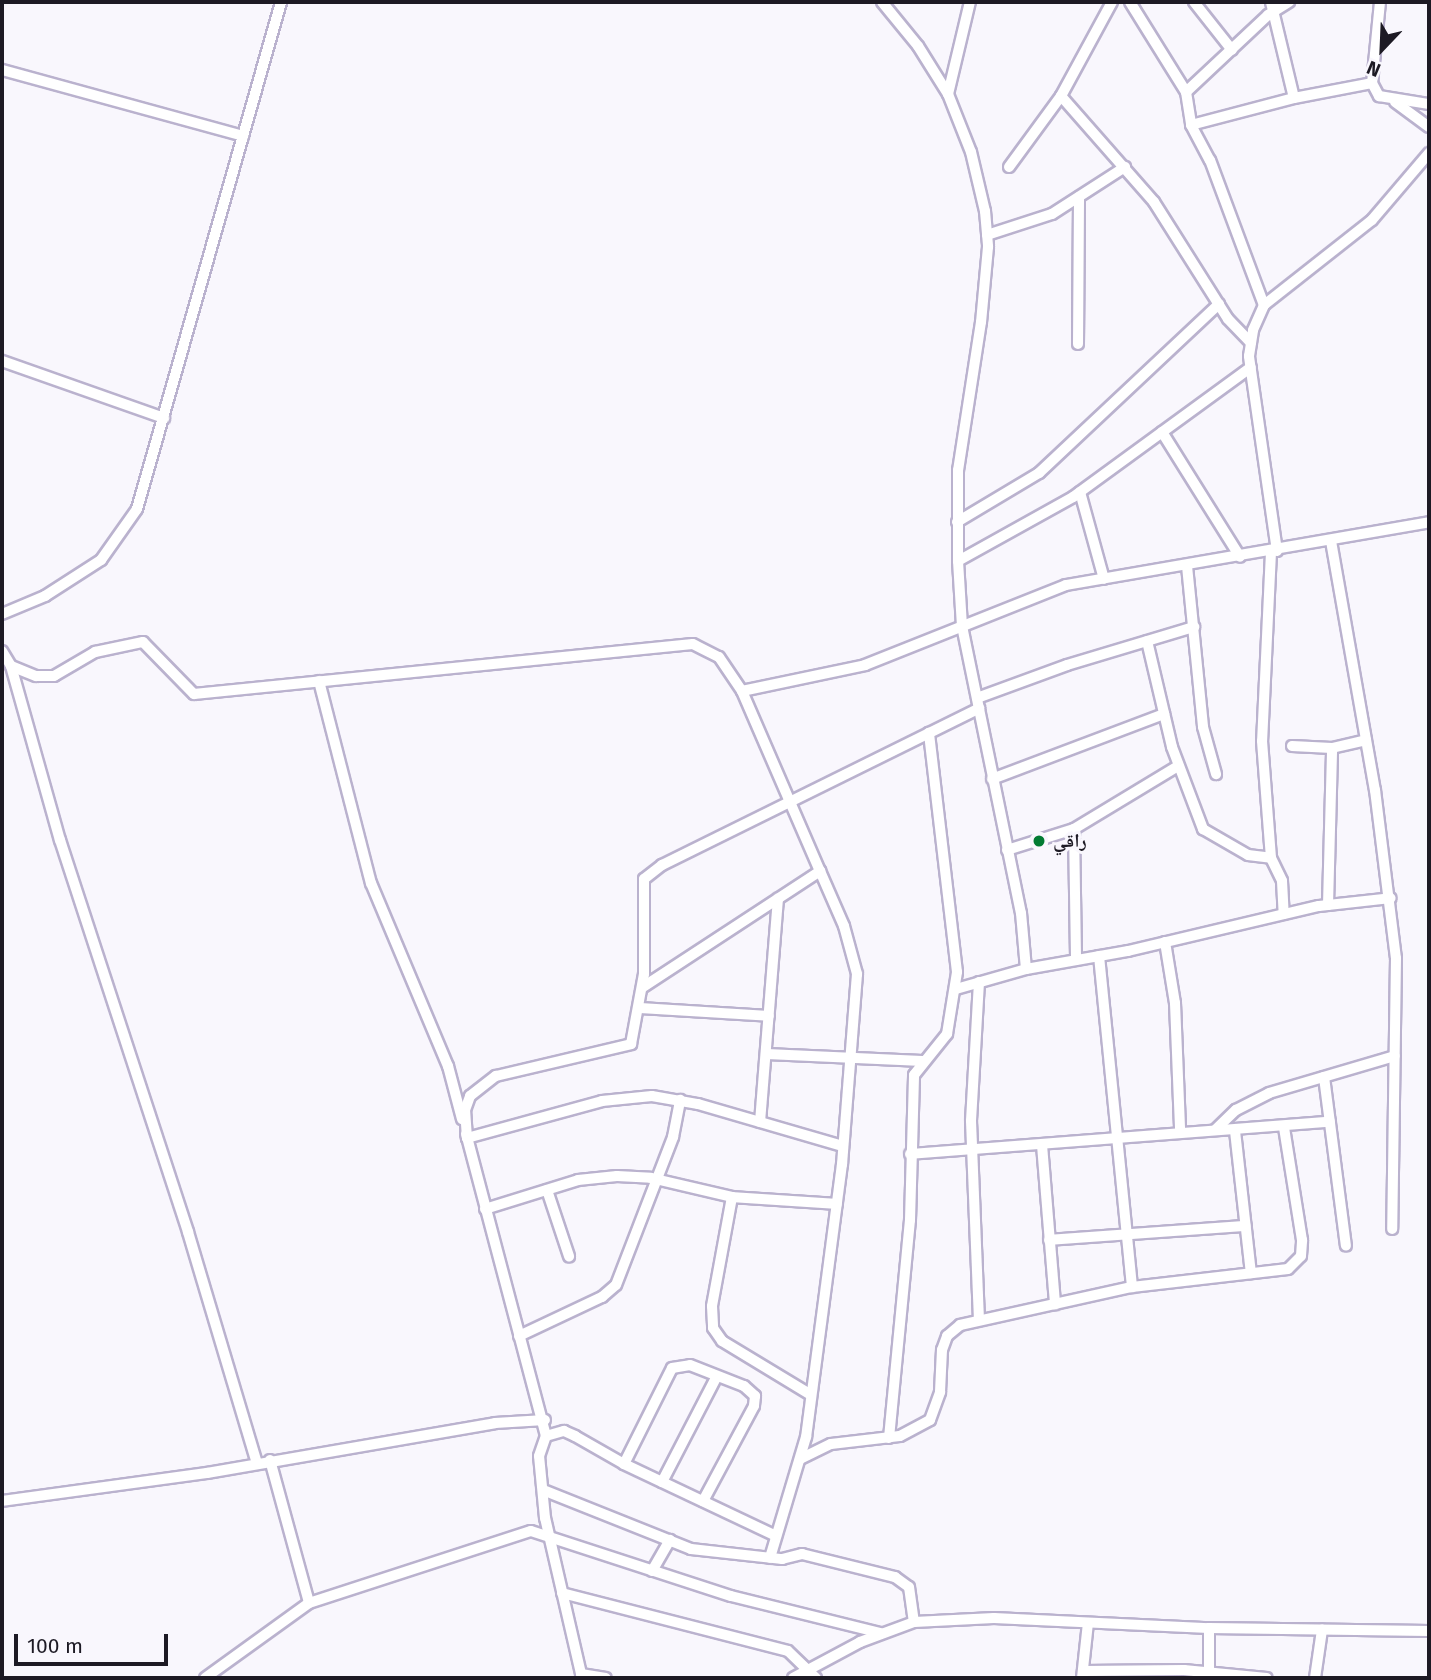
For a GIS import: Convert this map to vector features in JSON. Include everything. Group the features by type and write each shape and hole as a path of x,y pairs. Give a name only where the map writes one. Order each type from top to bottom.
{"street":[{"path":"2,614 79,576 116,544 137,509 281,2"},
{"path":"882,2 918,46 948,94 971,152 987,235 981,322 958,470 958,561 962,626 1021,913 1026,969"},
{"path":"948,94 970,2"},
{"path":"1009,167 1061,96 1112,2"},
{"path":"1130,2 1186,92 1191,125 1210,160 1264,305"},
{"path":"1194,2 1233,50"},
{"path":"1186,92 1233,50 1273,6 1289,2"},
{"path":"1380,2 1372,83 1379,96 1429,104"},
{"path":"1273,6 1294,99"},
{"path":"2,69 243,136"},
{"path":"1191,125 1372,83"},
{"path":"1061,96 1154,202 1219,304 1251,343"},
{"path":"1393,100 1429,127"},
{"path":"1284,914 1282,881 1271,858 1262,741 1274,552 1251,368 1251,343 1264,305 1372,220 1429,153"},
{"path":"987,235 1052,214 1125,167"},
{"path":"1078,344 1079,197"},
{"path":"957,522 1039,473 1219,304"},
{"path":"2,361 164,418"},
{"path":"958,561 1080,492 1251,368"},
{"path":"1162,432 1240,557"},
{"path":"1080,492 1104,579"},
{"path":"742,691 865,665 1066,585 1274,552 1429,522"},
{"path":"1331,541 1391,898 1396,958 1392,1229"},
{"path":"1188,566 1203,727 1216,774"},
{"path":"467,1139 465,1110 470,1096 484,1082 631,1044 643,987 644,879 662,865 929,733 978,703 1147,641 1194,627"},
{"path":"1147,641 1178,766 1203,829 1248,855 1271,858"},
{"path":"11,666 36,676 54,676 95,652 143,642 194,694 693,644 719,657 742,691 844,926 857,974 843,1146 811,1395 800,1459 770,1558"},
{"path":"2,651 11,666 60,840 188,1232 257,1463"},
{"path":"319,681 371,883 447,1066 519,1336 545,1420 547,1436 539,1456 543,1490 550,1538 582,1676 606,1678"},
{"path":"992,779 1164,715"},
{"path":"889,1438 909,1220 914,1075 947,1034 956,989 950,894 929,733"},
{"path":"1292,746 1332,748 1366,740"},
{"path":"1328,905 1332,748"},
{"path":"1007,850 1074,828 1178,766"},
{"path":"1074,828 1076,960"},
{"path":"643,987 820,871"},
{"path":"956,989 1026,969 1099,956 1284,914 1328,905 1391,898"},
{"path":"760,1122 778,900"},
{"path":"1164,942 1175,1003 1180,1130"},
{"path":"1099,956 1132,1287"},
{"path":"979,982 973,1150 979,1320"},
{"path":"640,1008 769,1016"},
{"path":"766,1054 923,1061"},
{"path":"1215,1130 1247,1104 1395,1056"},
{"path":"1324,1077 1346,1246"},
{"path":"467,1139 601,1101 652,1096 680,1100 843,1146"},
{"path":"519,1336 602,1297 616,1285 657,1180 680,1100"},
{"path":"910,1154 1117,1140 1180,1130 1235,1131 1330,1122"},
{"path":"800,1459 831,1444 889,1438 930,1420 937,1407 947,1336 960,1325 1132,1287 1288,1269 1301,1256 1284,1127"},
{"path":"1235,1131 1251,1273"},
{"path":"1042,1145 1055,1304"},
{"path":"485,1209 547,1190 617,1176 657,1180 732,1197 836,1204"},
{"path":"547,1190 569,1256"},
{"path":"732,1197 712,1306 713,1328 722,1341 811,1395"},
{"path":"1049,1240 1246,1226"},
{"path":"624,1464 672,1368 690,1365 744,1386 755,1396 754,1406 702,1501"},
{"path":"662,1482 717,1376"},
{"path":"2,1501 270,1461 495,1423 545,1420"},
{"path":"547,1436 564,1432 575,1436 624,1464 776,1536"},
{"path":"270,1461 309,1603"},
{"path":"543,1490 670,1540 725,1556 770,1558 802,1555 895,1577 909,1587 914,1622"},
{"path":"205,1678 309,1603 531,1531 652,1571 880,1633"},
{"path":"652,1571 670,1540"},
{"path":"562,1593 788,1651 814,1674"},
{"path":"793,1678 814,1674 880,1633 914,1622 994,1618 1209,1628 1429,1631"},
{"path":"1088,1623 1083,1674 1267,1678"},
{"path":"1209,1628 1209,1675"},
{"path":"1315,1678 1322,1630"}],"place":[{"name":"راقي","path":"1039,841"}]}
